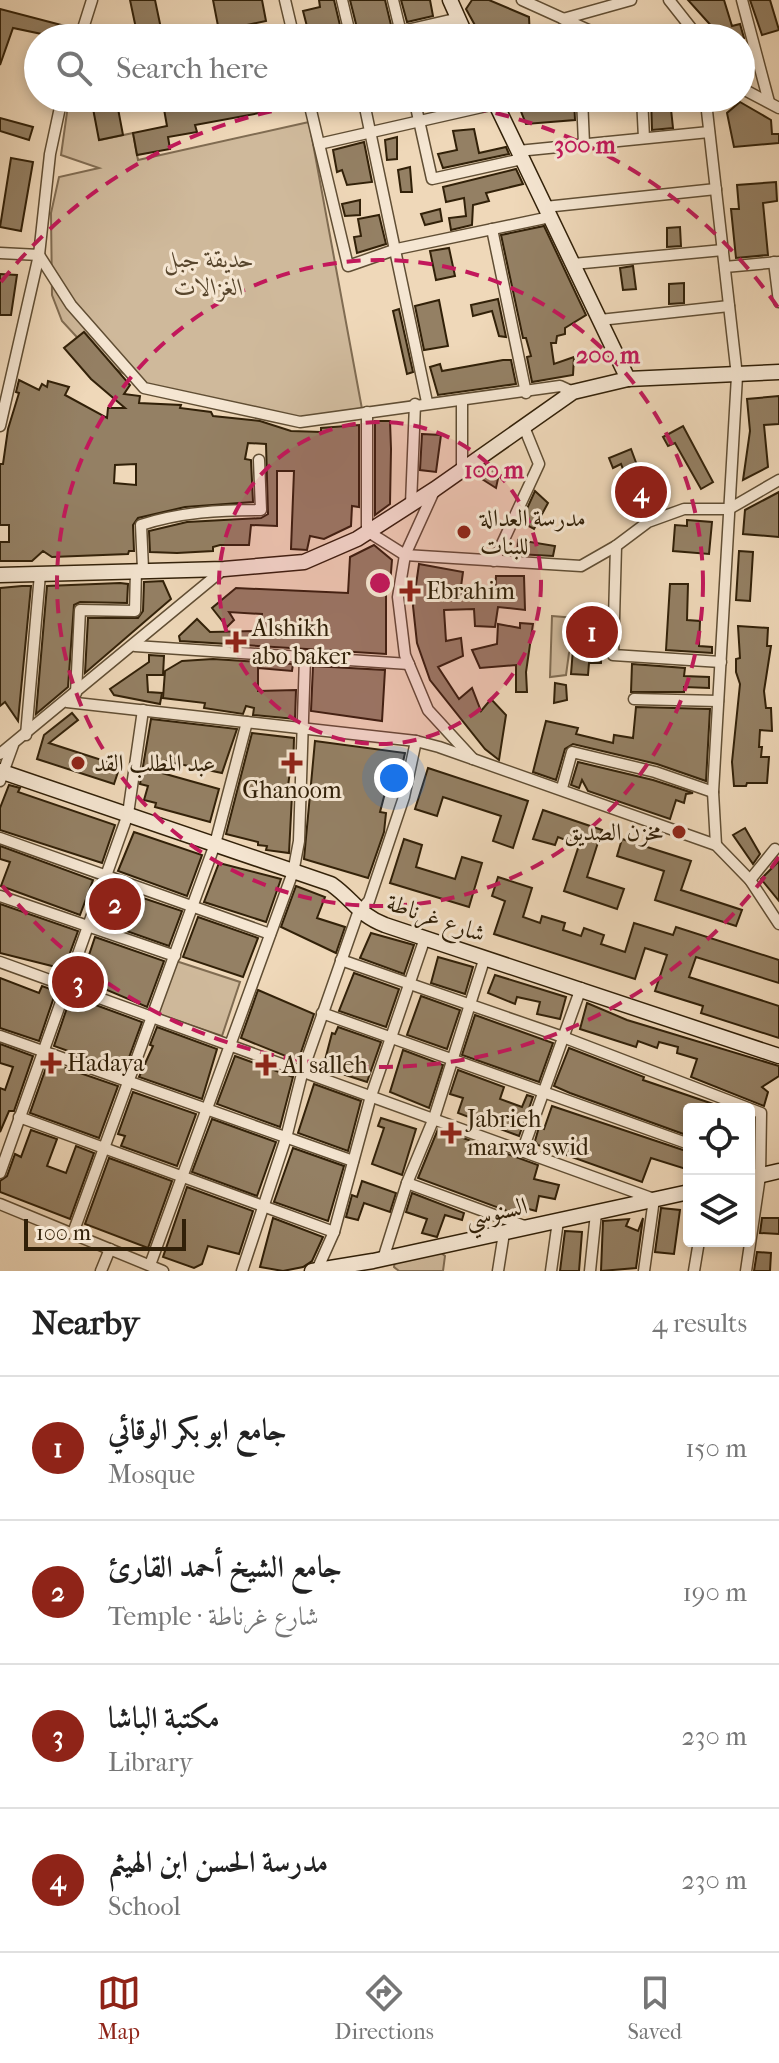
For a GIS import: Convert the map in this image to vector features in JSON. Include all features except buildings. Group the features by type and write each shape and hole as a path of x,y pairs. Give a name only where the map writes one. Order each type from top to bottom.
{"main road":[{"path":"450,0 461,24"},
{"path":"499,112 628,379"},
{"path":"0,575 224,569 304,562 367,531 435,489 573,392 628,379 779,372"},
{"name":"شارع غرناطة","path":"1,775 128,814 331,884 349,897 358,913 779,1056"},
{"path":"755,1177 779,1171"},
{"name":"السنوسي","path":"317,1271 683,1193"}],"street":[{"path":"84,24 92,0"},
{"path":"285,0 291,24"},
{"path":"342,0 348,24"},
{"path":"393,0 399,24"},
{"path":"522,0 574,24"},
{"path":"563,19 631,0"},
{"path":"669,0 688,24"},
{"path":"742,0 749,24"},
{"path":"439,24 459,18"},
{"path":"755,43 774,105"},
{"path":"755,95 774,105"},
{"path":"0,426 39,255 50,154 59,112"},
{"path":"311,112 348,266 397,249 492,229 548,212 716,189"},
{"path":"366,112 427,402"},
{"path":"416,112 432,179 520,155 584,144 709,132"},
{"path":"319,144 454,112"},
{"path":"583,112 584,144"},
{"path":"643,112 644,138"},
{"path":"707,112 737,376 713,792 716,845"},
{"path":"492,229 526,393"},
{"path":"573,264 723,250"},
{"path":"0,253 39,255"},
{"path":"39,255 71,305 144,388 300,422 560,386 573,392"},
{"path":"725,267 776,262 779,302"},
{"path":"600,320 729,306"},
{"path":"0,370 12,373"},
{"path":"462,400 462,470"},
{"path":"411,504 415,404"},
{"path":"367,412 367,531 405,555 581,566 616,546 648,522 684,509 729,509 779,480"},
{"path":"494,561 539,464 524,427"},
{"path":"76,693 80,610 135,611 141,525 166,517 214,510 261,510 259,460"},
{"path":"435,489 405,555 398,597 409,664 428,710 475,760"},
{"path":"616,546 613,655 721,662"},
{"path":"0,754 135,646 224,569"},
{"path":"26,735 40,574"},
{"path":"135,646 409,664"},
{"path":"150,1265 293,873 299,841 305,657"},
{"path":"634,699 718,701"},
{"path":"67,702 416,741 562,788 716,845 750,880 779,924"},
{"path":"0,1173 46,1053 85,926 128,814 143,710"},
{"path":"73,1233 103,1148 131,1082 215,844 247,722"},
{"path":"242,1271 286,1138 303,1070 322,1013 358,913 369,901 404,797 416,741"},
{"path":"1,775 15,742"},
{"path":"562,788 572,752 655,772 713,792"},
{"path":"0,838 270,934"},
{"path":"750,880 775,849"},
{"path":"0,896 175,956"},
{"path":"317,1271 334,1232 371,1096 425,938"},
{"path":"383,1259 407,1183 434,1118 485,957"},
{"path":"341,960 563,1037 761,1113 754,1175"},
{"path":"0,962 654,1199 644,1271"},
{"path":"522,1152 581,988"},
{"path":"322,1013 683,1142"},
{"path":"0,1036 353,1161"},
{"path":"19,1117 334,1232"},
{"path":"407,1183 527,1227"},
{"path":"0,1204 163,1271"},
{"path":"590,1271 596,1213"},
{"path":"551,1271 558,1221"},
{"path":"498,1271 504,1233"},
{"path":"694,1271 698,1247"},
{"path":"746,1271 748,1247"},
{"path":"101,1271 110,1249"}],"green space":[{"name":"حديقة جبل الغزالات","path":"67,112 94,112 100,140 133,133 138,160 309,122 362,409 300,418 154,390 97,359 62,321 52,295 51,213 59,177 99,168 61,155"},
{"path":"552,616 576,618 576,646 569,653 566,675 550,677"},
{"path":"176,961 240,982 222,1036 158,1014"},
{"path":"440,1252 445,1256 443,1271 399,1271 394,1267 395,1260"}],"place":[{"name":"مدرسة الحسن ابن الهيثم","path":"641,492"},
{"name":"مدرسة العدالة للبنات","path":"464,532"},
{"name":"Ebrahim","path":"410,591"},
{"name":"جامع ابو بكر الوقائي","path":"592,632"},
{"name":"Alshikh abo baker","path":"236,642"},
{"name":"عبد المطلب القد","path":"78,763"},
{"name":"Ghanoom","path":"292,763"},
{"name":"مخزن الصديق","path":"679,832"},
{"name":"جامع الشيخ أحمد القارئ","path":"115,904"},
{"name":"مكتبة الباشا","path":"78,982"},
{"name":"Hadaya","path":"51,1063"},
{"name":"Al salleh","path":"266,1065"},
{"name":"Jabrieh marwa swid","path":"451,1133"}]}
